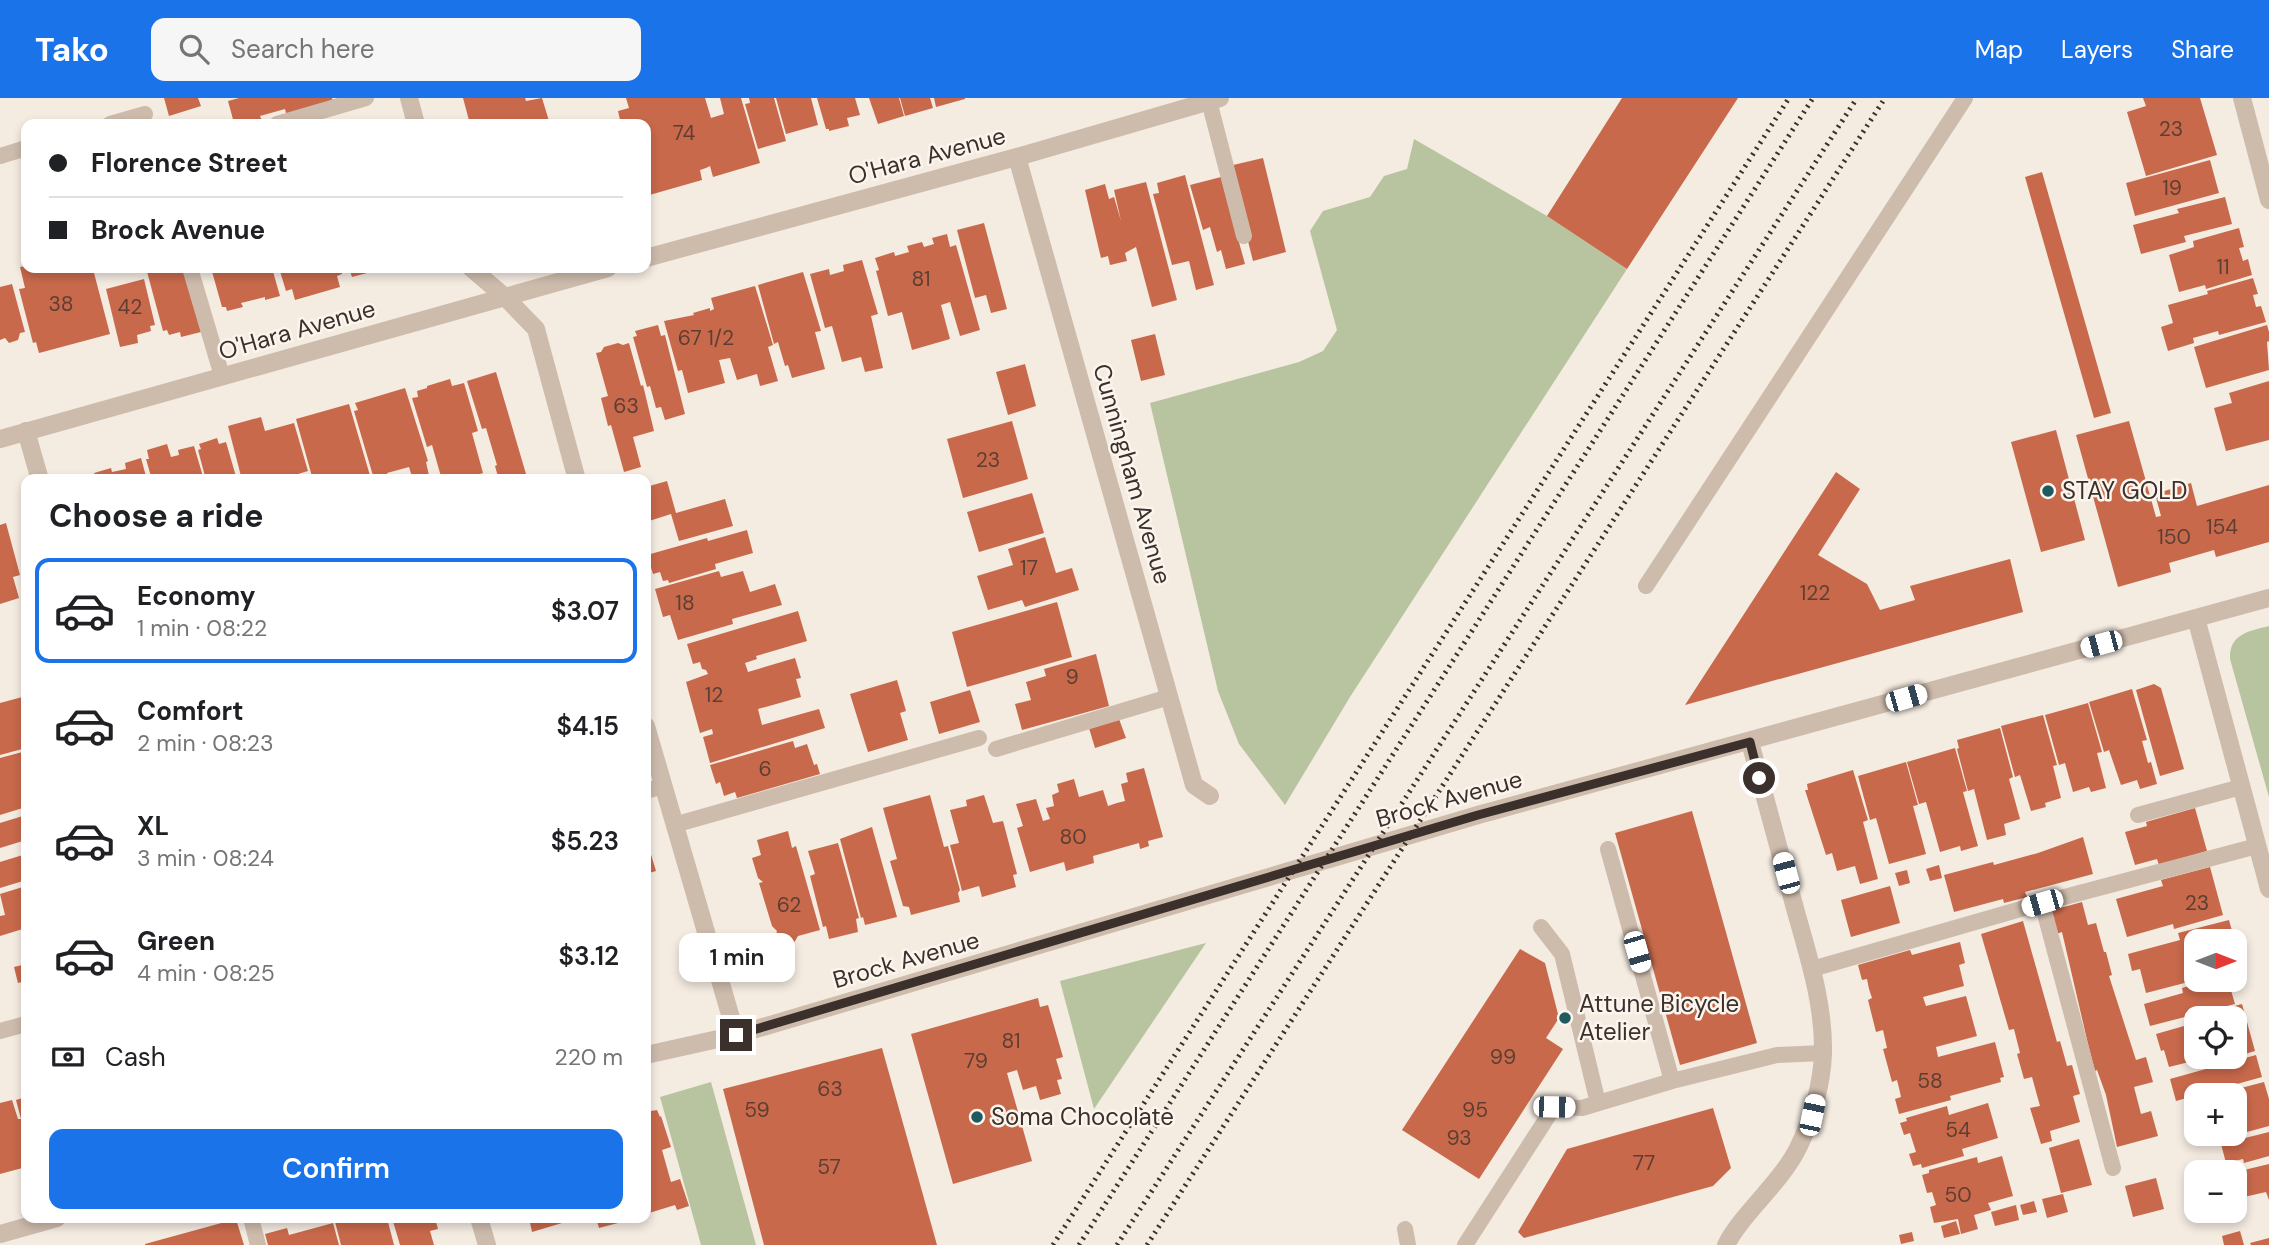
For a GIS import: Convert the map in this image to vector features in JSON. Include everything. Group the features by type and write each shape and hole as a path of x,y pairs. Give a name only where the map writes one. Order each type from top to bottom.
{"street":[{"path":"409,98 415,119"},
{"path":"2242,98 2269,200"},
{"name":"O'Hara Avenue","path":"651,257 1017,157 1214,100"},
{"name":"Cunningham Avenue","path":"1017,157 1194,785 1210,796"},
{"path":"477,273 536,329 576,474"},
{"name":"O'Hara Avenue","path":"0,439 590,273"},
{"path":"26,431 38,474"},
{"name":"Brock Avenue","path":"651,1054 736,1035 1478,815 2269,598"},
{"path":"2196,618 2269,889"},
{"path":"1726,1245 1731,1235 1763,1199 1798,1148 1812,1115 1823,1053 1821,1015 1812,969 1750,742"},
{"path":"651,765 654,789 674,825 736,1035"},
{"path":"0,1234 39,1223"},
{"path":"480,1223 487,1245"}],"lane":[{"path":"294,119 366,98"},
{"path":"1646,586 1965,98"},
{"path":"1214,100 1244,236"},
{"path":"125,119 145,112"},
{"path":"0,156 21,150"},
{"path":"191,273 222,376"},
{"path":"996,749 1169,697"},
{"path":"674,825 979,738"},
{"path":"2138,815 2241,787"},
{"path":"1812,969 2042,903 2257,846"},
{"path":"1608,849 1672,1081"},
{"path":"2042,903 2113,1168"},
{"path":"1541,927 1562,954 1598,1103"},
{"path":"0,1031 21,1025"},
{"path":"1465,1245 1554,1107 1582,1108 1672,1081 1777,1055 1823,1053"},
{"path":"252,1223 258,1245"}],"green space":[{"path":"1414,139 1547,216 1627,269 1350,697 1285,805 1239,744 1218,691 1150,403 1299,362 1323,351 1337,330 1310,231 1323,211 1370,197 1384,176 1407,169"},
{"path":"2269,626 2269,797 2230,659 2233,644 2237,639 2248,632"},
{"path":"1206,943 1094,1109 1060,981"},
{"path":"711,1082 756,1245 701,1245 660,1097"}],"building":[{"path":"164,98 198,98 201,106 169,116"},
{"path":"239,98 332,98 334,104 287,117 285,109 260,116 261,119 233,119 228,101"},
{"path":"463,98 525,98 526,101 542,98 548,119 469,119"},
{"path":"626,98 705,98 711,118 724,114 720,98 741,98 760,163 713,177 710,166 700,170 702,180 651,195 651,119 620,119 618,111 629,108"},
{"path":"749,98 774,98 786,141 758,149 745,104 750,103"},
{"path":"776,98 811,98 818,125 786,134"},
{"path":"817,98 855,98 860,115 847,118 849,126 829,131 826,129"},
{"path":"869,98 899,98 904,116 878,124"},
{"path":"900,98 930,98 933,108 905,116"},
{"path":"934,98 965,98 965,99 936,107"},
{"path":"1622,98 1738,98 1627,269 1547,216"},
{"path":"2143,98 2200,98 2217,155 2146,176 2127,112 2146,106"},
{"path":"1263,158 1286,252 1253,261 1229,166"},
{"path":"2210,160 2219,193 2135,216 2126,183"},
{"path":"2042,172 2111,413 2094,418 2025,177"},
{"path":"1185,175 1214,285 1196,290 1189,261 1172,265 1153,194 1159,193 1157,183"},
{"path":"1221,177 1245,264 1226,269 1221,250 1217,252 1210,227 1203,230 1190,185"},
{"path":"1146,182 1177,300 1152,307 1136,247 1125,253 1127,261 1110,265 1108,256 1101,258 1085,190 1105,184 1109,199 1114,197 1121,221 1114,190"},
{"path":"2225,197 2232,224 2184,236 2186,242 2141,254 2133,225 2179,213 2177,209"},
{"path":"984,223 1007,309 991,313 986,295 975,298 957,230"},
{"path":"2239,228 2244,247 2239,248 2243,261 2248,259 2252,275 2206,289 2205,285 2179,292 2169,255 2194,247 2193,241"},
{"path":"947,234 950,247 956,245 980,330 960,336 950,302 941,305 950,339 912,350 902,312 888,316 875,258 894,252 895,256 909,252 907,246 922,242 924,247 934,244 932,238"},
{"path":"862,260 878,314 871,316 883,368 865,372 861,357 842,362 832,326 825,328 810,274 829,269 830,275 844,271 843,265"},
{"path":"803,272 821,331 815,332 825,369 792,378 788,365 785,366 778,342 774,344 758,285"},
{"path":"21,273 94,273 110,334 39,353 36,342 33,343 19,289 25,288"},
{"path":"147,273 184,273 201,332 181,337 180,332 169,335 167,330 163,331"},
{"path":"212,273 273,273 280,296 241,303 243,307 227,311 226,307 222,307"},
{"path":"281,273 342,274 337,276 340,287 295,300 292,289 286,291"},
{"path":"351,273 367,273 352,277"},
{"path":"2253,278 2258,294 2253,295 2256,307 2261,306 2266,322 2219,335 2218,331 2193,338 2194,343 2168,351 2161,327 2173,323 2168,305"},
{"path":"144,279 155,325 150,326 151,331 137,335 138,343 120,347 106,289"},
{"path":"12,284 25,332 20,333 18,340 9,343 5,338 0,340 0,287"},
{"path":"755,286 773,345 768,347 778,381 760,386 757,374 737,380 730,358 719,360 725,383 688,393 682,370 678,371 664,321 694,315 693,313 710,308 710,311 714,309 711,298"},
{"path":"658,325 661,336 665,335 685,414 665,420 661,407 656,408 650,386 647,387 633,337 637,336 635,331"},
{"path":"2267,325 2269,370 2206,388 2194,347"},
{"path":"1155,334 1165,375 1141,381 1131,340"},
{"path":"629,343 654,431 633,437 641,467 624,472 601,398 608,396 596,353 601,352 604,347"},
{"path":"1025,364 1036,406 1008,415 996,372"},
{"path":"496,372 526,474 497,474 486,428 482,429 467,381"},
{"path":"450,379 452,386 464,383 478,431 472,433 483,473 440,474 432,445 427,447 412,398 418,397 417,391"},
{"path":"2269,381 2269,440 2226,451 2214,408 2232,403 2229,393"},
{"path":"405,388 428,461 429,474 411,474 409,467 387,474 373,474 354,411 358,410 355,403"},
{"path":"349,404 370,474 311,474 296,419"},
{"path":"261,417 265,431 294,423 308,471 298,474 240,474 228,426"},
{"path":"1012,421 1028,479 963,498 947,439"},
{"path":"2129,421 2156,517 2161,516 2155,494 2191,483 2197,506 2269,485 2269,542 2216,557 2214,550 2169,563 2171,572 2118,587 2076,435"},
{"name":"STAY GOLD","path":"2056,430 2085,540 2041,552 2011,442"},
{"path":"217,438 219,444 226,442 235,474 204,474 199,444"},
{"path":"167,444 171,457 179,455 178,450 194,446 202,474 150,474 146,459 149,459 147,450"},
{"path":"141,458 145,474 94,474 111,468 112,472 126,469 125,463"},
{"path":"1836,472 1860,489 1818,555 1867,584 1880,610 1915,600 1910,586 2010,559 2023,612 1685,705"},
{"path":"667,481 676,513 725,499 733,526 679,541 671,514 651,520 651,486"},
{"path":"1032,493 1044,533 979,552 967,512"},
{"path":"6,523 20,575 13,577 19,598 0,604 0,525"},
{"path":"747,530 753,553 715,564 716,569 669,583 668,580 663,581 660,572 653,574 651,554 707,538 708,541"},
{"path":"1045,537 1056,573 1072,568 1079,590 1025,607 1022,600 988,610 977,576 1013,565 1008,549"},
{"path":"719,571 721,577 743,571 750,592 775,584 782,605 732,619 733,624 678,640 670,615 663,617 655,589"},
{"path":"1057,602 1072,657 967,687 952,632"},
{"path":"798,611 807,641 756,656 757,659 745,663 748,672 795,658 801,678 796,679 801,697 758,709 762,725 819,709 825,728 710,763 703,737 713,734 712,729 700,733 686,682 708,674 702,669 700,662 693,664 687,644"},
{"path":"1096,654 1109,706 1022,730 1015,704 1031,700 1026,682 1046,676 1044,669"},
{"path":"897,680 906,711 900,713 908,740 868,752 850,694"},
{"path":"2154,684 2161,688 2184,769 2160,776 2136,690"},
{"path":"2132,689 2147,740 2142,741 2157,784 2140,789 2137,780 2121,785 2109,750 2104,752 2089,702"},
{"path":"970,690 980,722 939,734 930,702"},
{"path":"21,697 21,749 0,755 0,703"},
{"path":"2088,703 2102,752 2097,753 2106,788 2091,792 2089,787 2073,792 2065,763 2059,765 2045,715"},
{"path":"2043,715 2057,765 2053,766 2061,798 2045,803 2046,807 2031,811 2020,775 2015,777 2001,726"},
{"path":"1119,719 1126,738 1095,748 1089,728"},
{"path":"2000,728 2013,777 2009,779 2020,819 2004,824 2006,835 1987,840 1974,789 1968,791 1957,740"},
{"path":"793,741 795,748 807,744 820,774 737,798 735,792 724,796 720,782 716,784 710,765"},
{"path":"1955,748 1967,791 1963,792 1978,846 1961,851 1960,846 1940,852 1926,802 1919,804 1907,762"},
{"path":"21,752 21,809 0,815 0,758"},
{"path":"1906,762 1918,805 1913,806 1926,854 1889,864 1876,818 1870,820 1858,776"},
{"path":"1144,768 1163,837 1148,841 1149,846 1140,849 1139,843 1093,856 1094,863 1066,871 1064,862 1030,872 1017,828 1023,826 1016,804 1036,799 1043,821 1050,819 1046,808 1054,806 1052,795 1059,792 1057,784 1074,779 1079,797 1103,790 1108,806 1125,801 1121,784 1128,782 1126,773"},
{"path":"1853,770 1868,820 1863,822 1878,879 1860,884 1855,866 1837,871 1832,853 1826,855 1805,790 1808,790 1807,784"},
{"path":"930,795 944,847 948,846 960,890 960,902 911,915 909,907 903,906 890,861 897,859 883,808"},
{"path":"984,795 993,823 1003,821 1017,874 1013,875 1016,887 982,897 979,886 962,891 950,845 959,843 950,810 967,806 966,800"},
{"path":"2195,808 2207,851 2159,865 2157,859 2135,865 2125,832 2147,826 2146,822"},
{"path":"1692,811 1757,1043 1680,1065 1615,833"},
{"path":"21,817 21,842 0,848 0,823"},
{"path":"872,827 897,917 865,925 840,839"},
{"path":"788,831 792,848 796,846 820,930 798,936 792,946 776,935 777,931 772,926 759,883 763,882 758,878 752,858 761,855 757,840"},
{"path":"2083,837 2093,874 2025,892 2027,897 2004,903 2003,899 1954,912 1944,875 2038,853"},
{"path":"838,843 859,918 856,919 858,932 829,939 826,926 823,927 810,876 815,874 808,851"},
{"path":"651,854 656,871 651,872"},
{"path":"21,856 21,882 0,888 0,862"},
{"path":"1939,865 1942,878 1930,881 1926,869"},
{"path":"2210,867 2223,915 2174,929 2173,924 2127,937 2116,899 2163,886 2161,880"},
{"path":"1907,870 1910,883 1899,886 1895,873"},
{"path":"1890,886 1900,923 1851,937 1841,900"},
{"path":"21,888 21,930 0,936 0,916 5,915 0,894"},
{"path":"2082,902 2088,925 2096,923 2106,952 2112,975 2109,976 2136,1060 2146,1057 2153,1082 2134,1087 2141,1114 2151,1111 2158,1136 2117,1147 2106,1095 2097,1070 2095,1071 2088,1044 2062,932 2056,934 2049,911"},
{"path":"2229,920 2231,929 2194,929"},
{"path":"2023,921 2057,1042 2060,1041 2067,1066 2072,1065 2080,1094 2073,1096 2080,1122 2050,1131 2052,1141 2041,1144 2030,1108 2040,1106 2032,1077 2024,1079 2014,1029 2009,1030 1981,934"},
{"path":"2184,931 2184,983 2146,993 2140,969 2132,971 2128,954 2180,940 2178,933"},
{"path":"1960,942 1965,963 1959,965 1964,986 1923,997 1926,1006 1966,996 1977,1036 1936,1047 1938,1057 1995,1042 2004,1077 2000,1078 2001,1082 1950,1096 1951,1100 1899,1114 1895,1099 1901,1097 1897,1080 1892,1082 1883,1049 1887,1048 1883,1030 1876,1032 1868,1000 1872,998 1867,979 1862,980 1858,965 1910,950 1912,955"},
{"path":"1520,949 1545,963 1559,1018 1546,1038 1563,1049 1479,1179 1402,1130"},
{"path":"21,965 21,982 18,983 14,967"},
{"path":"2182,988 2184,992 2232,992 2235,1004 2184,1006 2184,1017 2150,1026 2144,1004 2183,993"},
{"name":"Soma Chocolate","path":"1038,998 1040,1007 1048,1005 1063,1057 1056,1059 1062,1079 1057,1080 1061,1094 1040,1100 1036,1086 1023,1090 1017,1070 1007,1073 1032,1161 953,1184 911,1034"},
{"path":"2247,1022 2255,1051 2247,1053"},
{"path":"2184,1026 2184,1063 2169,1067 2156,1034"},
{"path":"882,1048 937,1245 764,1245 723,1089"},
{"path":"2256,1055 2262,1077 2240,1083 2184,1083 2184,1099 2176,1101 2170,1079 2206,1069 2247,1069 2247,1058"},
{"path":"2264,1082 2269,1099 2269,1126 2247,1132 2247,1086"},
{"path":"21,1098 21,1119 16,1100"},
{"path":"12,1100 18,1119 21,1119 21,1168 0,1174 0,1103"},
{"path":"1988,1103 1998,1138 1962,1149 1964,1156 1922,1168 1921,1164 1913,1166 1909,1154 1916,1152 1910,1133 1904,1135 1900,1123 1907,1121 1906,1118 1947,1106 1949,1115"},
{"path":"1713,1108 1731,1168 1713,1186 1524,1238 1518,1232 1567,1149"},
{"path":"657,1110 661,1116 671,1147 662,1150 671,1182 680,1179 689,1206 677,1210 675,1205 651,1212 651,1111"},
{"path":"2269,1132 2269,1156 2247,1162 2243,1159 2225,1160 2222,1146 2247,1146 2247,1138"},
{"path":"2079,1139 2092,1185 2061,1193 2049,1148"},
{"path":"2002,1156 2013,1196 1988,1203 1991,1210 1974,1215 1978,1229 1961,1234 1958,1219 1934,1223 1930,1207 1936,1205 1932,1192 1927,1193 1922,1175 1929,1173 1929,1170 1977,1157 1978,1163"},
{"path":"2269,1164 2269,1200 2266,1192 2247,1196 2247,1169"},
{"path":"2156,1178 2164,1209 2133,1217 2125,1186"},
{"path":"2063,1194 2068,1212 2047,1218 2042,1199"},
{"path":"2034,1201 2037,1212 2023,1215 2020,1205"},
{"path":"2016,1205 2019,1220 1995,1226 1991,1212"},
{"path":"1956,1221 1960,1234 1944,1238 1941,1226"},
{"path":"221,1223 237,1223 244,1245 145,1245"},
{"path":"333,1223 339,1245 268,1245 265,1234 287,1228 289,1235"},
{"path":"335,1223 388,1223 394,1245 341,1245"},
{"path":"393,1223 436,1223 438,1229 430,1231 434,1245 400,1245"},
{"path":"530,1223 562,1223 532,1232"},
{"path":"598,1223 618,1223 599,1228"},
{"path":"2240,1231 2244,1245 2224,1245 2222,1236"},
{"path":"1912,1232 1914,1241 1901,1244 1899,1235"},
{"path":"2269,1238 2269,1245 2250,1243"}],"railway":[{"path":"1053,1245 1789,98"},
{"path":"1079,1245 1813,98"},
{"path":"1117,1245 1857,98"},
{"path":"1147,1245 1885,98"}],"place":[{"name":"STAY GOLD","path":"2048,491"},
{"name":"Attune Bicycle Atelier","path":"1565,1018"},
{"name":"Soma Chocolate","path":"977,1117"}],"route":[{"path":"736,1035 1478,815 1750,742 1759,778"}]}
